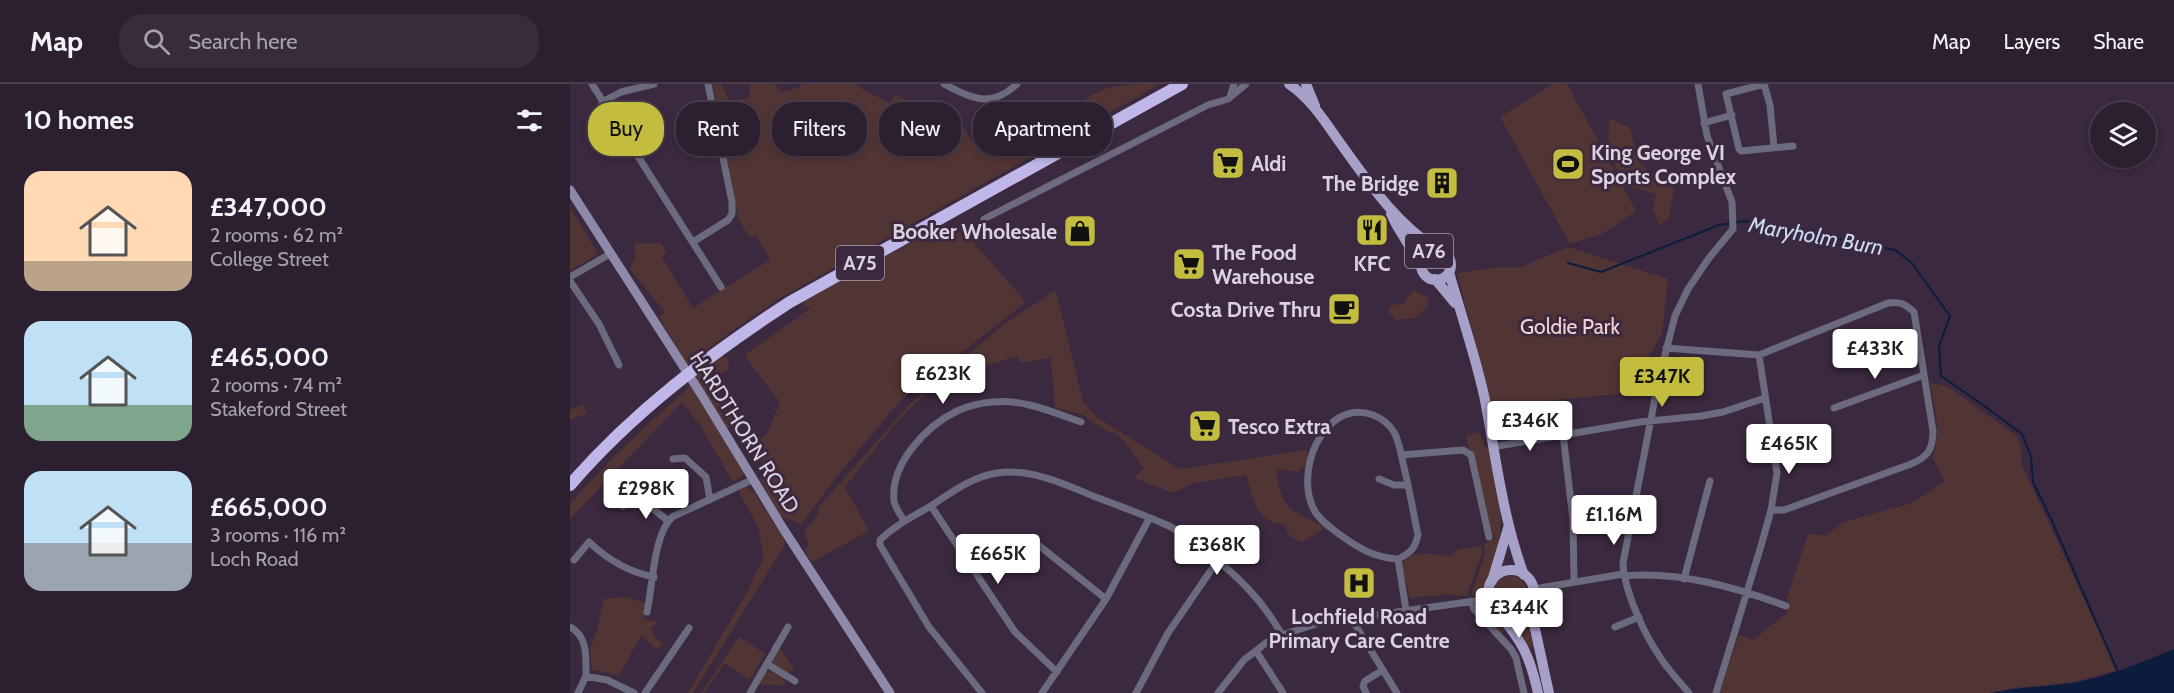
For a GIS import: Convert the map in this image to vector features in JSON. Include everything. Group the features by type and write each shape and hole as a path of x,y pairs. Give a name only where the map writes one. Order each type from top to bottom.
{"highway":[{"name":"A75","path":"570,485 623,430 650,406 700,364 748,329 790,302 1182,84"}],"main road":[{"name":"A76","path":"1289,84 1316,109 1390,211 1425,275 1436,279 1443,278 1449,272 1451,265 1449,257 1427,243 1390,211"},
{"name":"A76","path":"1306,84 1316,109"},
{"name":"A76","path":"1421,265 1424,255 1438,250"},
{"name":"A76","path":"1449,272 1485,400 1492,447 1510,523 1524,575 1534,589"},
{"name":"A76","path":"1436,279 1459,308"},
{"path":"1510,523 1489,587 1489,599 1525,648 1531,662 1538,693"},
{"path":"1491,582 1503,572 1510,571 1524,575"},
{"path":"1534,589 1532,615 1549,693"},
{"path":"1495,610 1508,616 1515,616 1532,603"}],"street":[{"path":"592,84 602,102 621,92 654,84"},
{"path":"693,242 728,220 732,214 732,202 708,84"},
{"path":"944,84 979,99 999,96 1017,84"},
{"path":"1228,99 1232,94 1234,84"},
{"path":"984,219 1208,105 1228,99 1246,84"},
{"path":"1689,693 1659,657 1639,617 1624,575 1623,563 1666,348 1675,316 1688,289 1709,258 1733,229 1732,202 1707,136 1698,84"},
{"path":"1774,147 1770,105 1764,84 1726,94 1739,149 1793,146"},
{"path":"1704,123 1732,115"},
{"path":"637,156 721,287"},
{"name":"HARDTHORN ROAD","path":"570,190 701,394 795,548 890,693"},
{"path":"610,254 570,279 599,324 620,365"},
{"path":"1666,348 1759,355 1888,303 1897,302 1906,305 1914,312 1933,430 1933,443 1929,453 1922,460 1784,510 1771,510"},
{"path":"1716,693 1771,510 1777,473 1759,355"},
{"path":"1834,408 1924,375"},
{"path":"1492,447 1563,434 1712,414 1766,398"},
{"path":"904,521 894,504 897,476 908,454 922,436 956,412 972,405 994,402 1017,403 1037,406 1081,422"},
{"path":"1347,413 1369,414 1386,423 1394,432 1408,485 1418,535 1416,545 1411,552 1398,559 1372,555 1344,538 1321,520 1309,502 1306,486 1311,458 1327,426 1347,413"},
{"path":"1563,434 1574,520 1574,581"},
{"path":"1401,455 1463,450 1471,455 1489,537"},
{"path":"674,459 685,458 706,477 710,500"},
{"path":"982,693 929,627 880,545 880,540 904,521 965,483 981,476 1014,472 1040,477 1066,485 1170,527 1192,540 1239,578 1260,600 1282,636"},
{"path":"1379,479 1394,484 1408,485"},
{"path":"647,612 659,539 668,521 672,517 754,480"},
{"path":"1684,579 1710,481"},
{"path":"623,506 631,500 655,510 668,521"},
{"path":"931,506 1014,632 1056,672"},
{"path":"1042,693 1106,599 1149,519"},
{"path":"1032,540 1106,599"},
{"path":"574,560 589,542 605,557 637,574 654,577"},
{"path":"1398,559 1406,610"},
{"path":"1136,693 1168,633 1218,560"},
{"path":"1534,589 1574,581 1641,575 1684,579 1747,592 1786,606"},
{"path":"1218,693 1244,660 1256,651 1282,636 1319,623 1489,599"},
{"path":"1472,601 1474,609 1511,649 1516,658 1524,693"},
{"path":"1615,627 1639,617"},
{"path":"1352,618 1395,691 1385,693"},
{"path":"570,627 583,639 586,676 578,693"},
{"path":"750,693 788,627"},
{"path":"645,693 689,628"},
{"path":"1256,651 1283,693"},
{"path":"767,664 795,681"},
{"path":"1366,693 1363,686 1365,681 1383,670"},
{"path":"586,676 607,680 634,693"}],"green space":[{"path":"713,84 721,84 730,102 716,102"},
{"path":"750,84 775,84 781,92 801,87 801,84 856,84 888,102 879,102 879,156 961,156 961,127 973,143 973,156 1032,156 782,297 687,365 659,317 665,312 630,269 635,257 635,243 661,243 667,253 662,257 693,308 770,260 756,235 749,237 738,218 726,156 760,156 760,102 730,102 749,98"},
{"path":"1160,84 1112,111 1112,102 1080,102 1114,87"},
{"name":"King George VI Sports Complex","path":"1553,84 1567,84 1636,211 1602,234 1570,244 1500,117"},
{"path":"895,94 907,102 891,102"},
{"path":"1610,118 1630,128 1639,162 1662,184 1674,188 1669,219 1659,225 1653,209 1656,194 1627,186 1613,161 1609,147"},
{"path":"570,207 597,252 595,256 570,271"},
{"path":"961,228 1026,302 900,401 838,475 801,524 780,516 760,479 766,467 750,445 767,434 780,402 746,358 746,354 810,309 804,306 804,299 926,235 930,243"},
{"name":"Goldie Park","path":"1568,247 1668,279 1662,335 1624,393 1492,409 1457,273 1500,267 1521,267"},
{"path":"1414,290 1428,298 1428,306 1415,318 1396,320 1388,312 1391,305 1403,304"},
{"path":"1054,291 1057,295 1083,402 1098,418 1180,469 1307,450 1308,462 1298,472 1276,469 1278,482 1281,493 1290,507 1325,527 1302,543 1290,536 1284,525 1274,523 1261,514 1254,501 1246,475 1194,483 1173,493 1134,478 1144,468 1125,442 1115,433 1106,431 1083,415 1055,408 1051,358 1020,363 1018,356 949,379 914,404 889,431 845,487 869,531 812,562 804,550 809,545 804,532 819,513 818,508 910,404 1004,324"},
{"path":"721,354 728,359 729,368 711,385 734,421 732,428 726,428 694,375"},
{"path":"1930,383 1947,386 2017,436 2021,448 2022,465 2117,670 2074,682 2013,688 1990,693 1720,693 1739,635 1753,640 1786,614 1790,603 1786,601 1808,534 1826,535 1844,522 1912,503 1945,481 1932,457 1937,430"},
{"path":"690,386 747,473 733,482 701,427 682,402 570,519 570,504 584,488 628,443"},
{"path":"583,404 587,413 570,420 570,410"},
{"path":"1479,432 1485,447 1488,447 1496,485 1500,534 1497,550 1483,588 1471,596 1485,554 1484,543 1496,539 1495,535 1489,531 1466,436"},
{"path":"746,487 754,492 785,541 783,548 693,693 688,693 764,559 758,527 740,494 739,489"},
{"path":"1481,546 1482,553 1467,595 1410,598 1402,565 1410,556 1423,554 1451,556 1459,549"},
{"path":"1510,576 1522,582 1528,594 1522,606 1510,612 1498,606 1492,594 1498,582"},
{"path":"626,597 645,603 644,619 658,622 651,628 656,639 663,644 658,650 641,636 619,675 592,670 590,648 596,634 604,599"},
{"path":"1480,607 1488,609 1497,619 1505,630 1501,634 1479,610"},
{"path":"1526,616 1534,647 1528,648 1509,620"},
{"path":"739,637 765,653 750,680 725,663 704,693 701,693"},
{"path":"780,648 795,670 786,672 773,664"},
{"path":"770,671 784,679 785,686 759,684 766,672"}],"water":[{"path":"2174,649 2174,693 1990,693 2073,683 2099,677"}],"waterway":[{"name":"Maryholm Burn","path":"1568,263 1601,272 1719,225 1745,221 1895,250 1911,262 1950,316 1939,346 1941,376 2022,434 2031,457 2033,482 2117,670"}],"place":[{"name":"Aldi","path":"1228,163"},
{"name":"King George VI Sports Complex","path":"1568,164"},
{"name":"The Bridge","path":"1442,183"},
{"name":"KFC","path":"1372,230"},
{"name":"Booker Wholesale","path":"1080,231"},
{"name":"The Food Warehouse","path":"1189,264"},
{"name":"Costa Drive Thru","path":"1344,309"},
{"name":"Tesco Extra","path":"1205,426"},
{"name":"Lochfield Road Primary Care Centre","path":"1359,583"}]}
